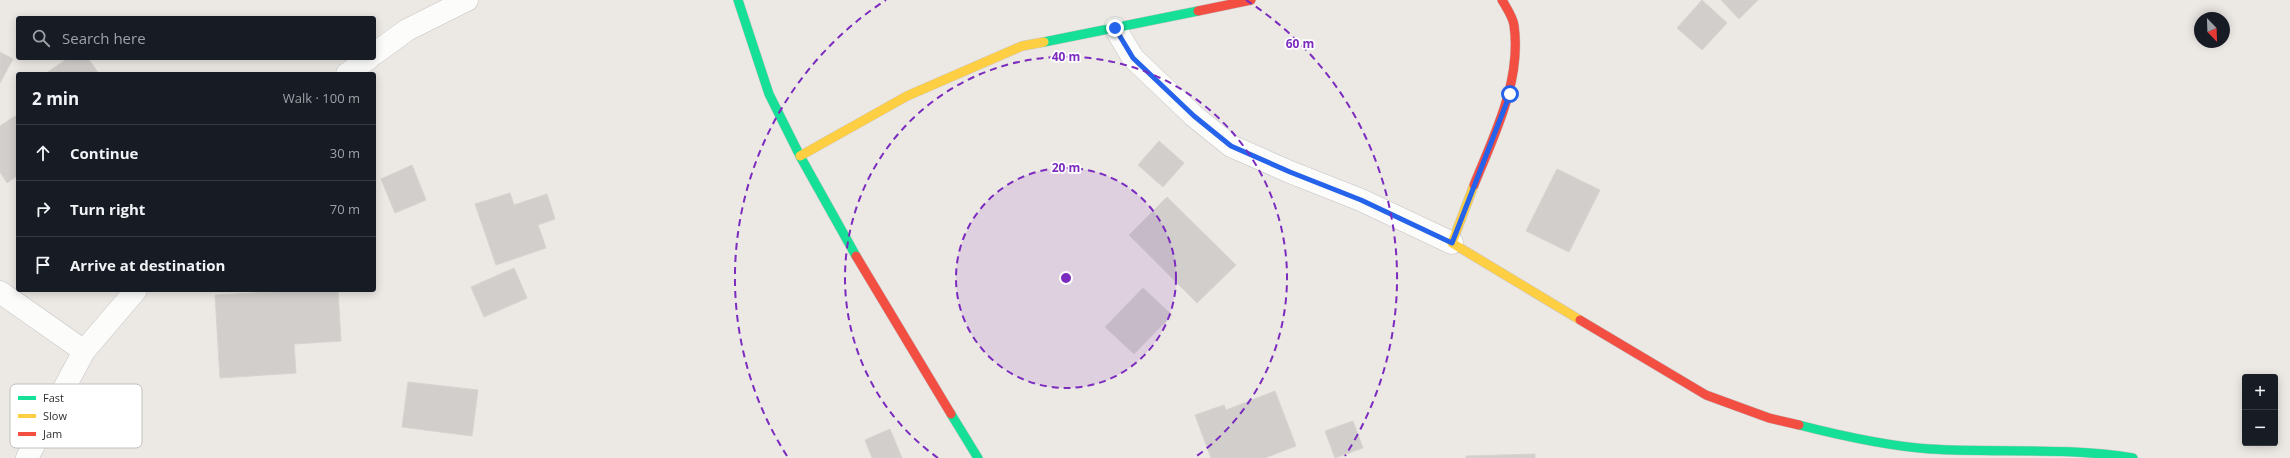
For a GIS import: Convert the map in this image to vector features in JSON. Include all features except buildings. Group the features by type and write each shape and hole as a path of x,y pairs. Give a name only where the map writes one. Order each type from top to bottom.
{"street":[{"path":"376,53 407,30 467,0"},
{"path":"738,0 769,94 800,156 856,256 978,458"},
{"path":"800,156 907,96 1022,46 1251,0"},
{"path":"1452,243 1510,94 1515,48 1514,23 1502,0"},
{"path":"1115,28 1133,58 1194,116 1231,146 1290,172 1361,200 1452,243 1706,395 1768,418 1850,438 1929,449 2097,452 2133,458"},
{"path":"350,72 366,60"},
{"path":"0,292 84,351"},
{"path":"66,384 84,351 134,292"},
{"path":"27,458 32,448"}],"traffic: fast":[{"path":"738,0 769,94 800,156 856,256"},
{"path":"1044,42 1198,11"},
{"path":"951,414 978,458"},
{"path":"1799,425 1864,440 1914,448 2057,451 2133,458"}],"traffic: slow":[{"path":"800,156 907,96 1022,46 1044,42"},
{"path":"1474,185 1452,243 1580,320"}],"traffic: jam":[{"path":"1198,11 1251,0"},
{"path":"1474,185 1498,127 1510,87 1514,67 1514,25 1511,15 1502,0"},
{"path":"856,256 951,414"},
{"path":"1580,320 1706,395 1769,418 1799,425"}],"route":[{"path":"1115,28 1133,58 1194,116 1231,146 1290,172 1361,200 1452,243 1510,94"}]}
